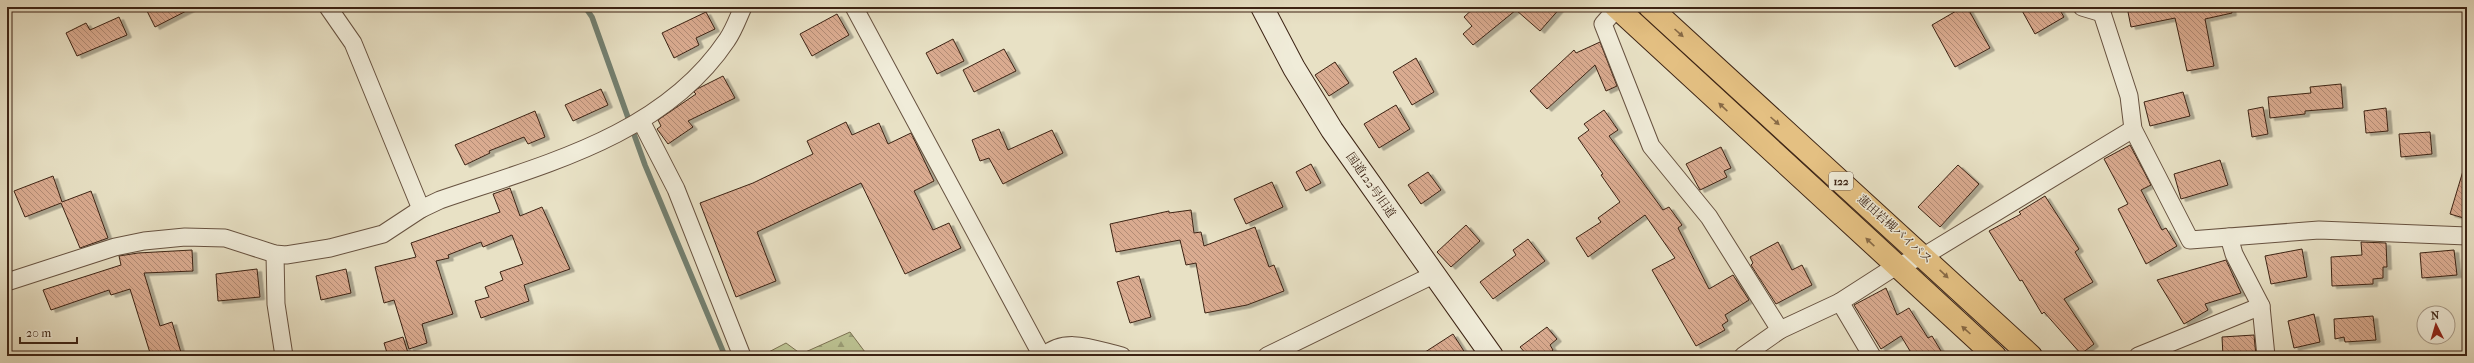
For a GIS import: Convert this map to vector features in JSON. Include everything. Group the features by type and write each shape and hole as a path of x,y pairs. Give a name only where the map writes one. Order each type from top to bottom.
{"highway":[{"name":"122","path":"1616,7 1995,356"},
{"name":"蓮田岩槻バイパス","path":"1650,7 1924,256 2031,356"}],"street":[{"path":"328,7 354,43 421,209"},
{"path":"7,282 115,247 144,241 186,237 225,238 275,254 286,255 330,248 383,234 421,209 603,142 641,121 677,94 706,66 728,40 742,7"},
{"path":"855,7 1043,356 1053,348 1068,344 1122,356"},
{"name":"国道122号旧道","path":"1262,7 1294,68 1332,130 1433,275 1492,356"},
{"path":"1616,7 1603,24 1651,146 1709,218 1780,330"},
{"path":"2082,7 2105,10 2129,96 2133,129 2190,240 2318,230 2467,236"},
{"path":"641,121 676,189 742,356"},
{"path":"1743,356 1780,330 1840,302 1896,266 1924,256 2133,129"},
{"path":"2229,237 2234,254 2261,306 2266,356"},
{"path":"275,254 276,304 284,356"},
{"path":"1267,356 1433,275"},
{"path":"1840,302 1872,356"},
{"path":"2138,356 2261,306"}],"green space":[{"path":"850,332 868,356 761,356 786,343 801,354"}],"building":[{"path":"145,7 194,7 155,27"},
{"path":"1475,7 1561,7 1540,31 1516,10 1473,45 1463,34 1472,26 1464,17"},
{"path":"1963,7 1967,7 1990,48 1955,67 1932,25"},
{"path":"2020,7 2058,7 2064,17 2035,34"},
{"path":"2127,7 2231,7 2232,13 2205,19 2214,66 2187,71 2175,18 2131,27"},
{"path":"706,12 715,29 696,38 699,45 674,58 662,33"},
{"path":"837,14 849,35 812,56 800,34"},
{"path":"119,17 127,35 77,56 66,33 86,23 90,30"},
{"path":"953,39 964,61 937,74 926,53"},
{"path":"1600,42 1617,86 1606,91 1595,65 1547,109 1530,91 1574,50 1576,53"},
{"path":"1004,49 1016,71 974,92 963,70"},
{"path":"1416,58 1434,92 1412,105 1393,72"},
{"path":"1335,62 1349,83 1329,96 1315,75"},
{"path":"723,76 735,98 688,121 693,127 668,144 657,129 661,126 658,120 696,94 694,92 697,89"},
{"path":"2341,84 2343,108 2305,111 2305,114 2270,118 2268,97 2311,93 2310,87"},
{"path":"601,89 608,105 573,121 565,105"},
{"path":"2183,92 2190,116 2150,126 2144,102"},
{"path":"1396,105 1410,129 1379,148 1364,124"},
{"path":"2263,107 2268,134 2252,137 2248,110"},
{"path":"2386,108 2388,131 2366,133 2364,111"},
{"path":"1604,110 1618,130 1609,136 1663,210 1669,207 1682,225 1678,228 1709,289 1733,275 1749,300 1725,315 1728,321 1722,325 1725,330 1696,346 1652,270 1675,258 1645,215 1588,257 1576,238 1601,222 1598,218 1620,202 1578,138 1589,130 1584,124"},
{"path":"535,111 545,137 528,144 524,137 489,151 490,153 465,165 455,145"},
{"path":"846,122 852,135 879,123 888,144 911,133 934,181 914,191 933,230 949,223 961,248 905,274 861,183 757,232 776,281 736,297 700,203 753,183 813,154 807,141"},
{"path":"999,129 1008,150 1052,130 1063,153 1003,184 989,158 980,161 972,140"},
{"path":"2430,132 2432,154 2401,157 2399,134"},
{"path":"2130,145 2151,185 2141,190 2162,230 2166,228 2177,246 2146,264 2118,209 2128,204 2104,159"},
{"path":"1721,147 1731,168 1724,171 1727,177 1700,190 1686,164"},
{"path":"2220,160 2228,185 2181,199 2174,174"},
{"path":"1311,164 1321,183 1306,191 1296,172"},
{"path":"1958,165 1979,184 1940,227 1918,207"},
{"path":"2463,171 2467,172 2467,219 2450,214"},
{"path":"1428,172 1441,190 1421,204 1408,185"},
{"path":"53,176 62,202 91,191 108,238 80,248 61,203 25,217 14,191"},
{"path":"1272,182 1283,207 1246,224 1234,199"},
{"path":"510,188 520,216 542,207 570,269 524,285 529,301 481,318 475,301 489,297 485,287 503,280 500,272 523,264 512,235 483,247 481,242 448,255 449,258 436,261 453,314 422,324 427,343 409,349 394,300 384,303 375,267 416,257 411,243 500,212 493,194"},
{"path":"2045,196 2079,249 2075,252 2093,282 2064,299 2094,344 2081,354 2044,312 2042,314 2022,280 2020,281 1989,231 2021,214 2019,212"},
{"path":"1191,210 1194,233 1201,232 1204,246 1255,227 1269,267 1274,265 1284,291 1247,305 1205,313 1196,263 1186,265 1180,240 1116,252 1110,224 1169,211 1169,213"},
{"path":"1466,225 1480,241 1451,267 1437,252"},
{"path":"1528,239 1545,261 1493,299 1480,282 1516,255 1513,250"},
{"path":"1778,242 1792,270 1802,265 1812,285 1776,304 1751,265 1753,263 1750,257"},
{"path":"2361,242 2386,243 2387,267 2383,267 2383,278 2373,279 2373,284 2332,286 2331,257 2362,255"},
{"path":"2302,249 2307,277 2271,284 2265,256"},
{"path":"192,250 193,271 144,273 160,326 172,322 182,356 151,356 130,289 111,295 109,290 51,310 43,290 121,265 119,256 138,253"},
{"path":"2454,250 2457,275 2422,278 2420,253"},
{"path":"2226,260 2241,293 2205,304 2208,310 2184,324 2157,280"},
{"path":"257,269 260,297 218,301 216,274"},
{"path":"346,269 351,293 321,300 316,276"},
{"path":"1139,276 1151,317 1130,323 1117,282"},
{"path":"1886,288 1897,315 1909,308 1928,338 1932,336 1944,356 1913,356 1901,336 1881,349 1854,305"},
{"path":"2314,314 2320,342 2294,348 2288,321"},
{"path":"2373,316 2376,340 2345,342 2344,337 2335,339 2334,319"},
{"path":"1547,327 1557,339 1550,345 1553,350 1546,356 1528,356 1520,347"},
{"path":"1453,334 1467,356 1419,356"},
{"path":"2254,335 2256,356 2223,356 2222,337"},
{"path":"403,337 409,356 388,356 384,343"}],"waterway":[{"path":"585,7 592,17 645,165 725,356"}]}
